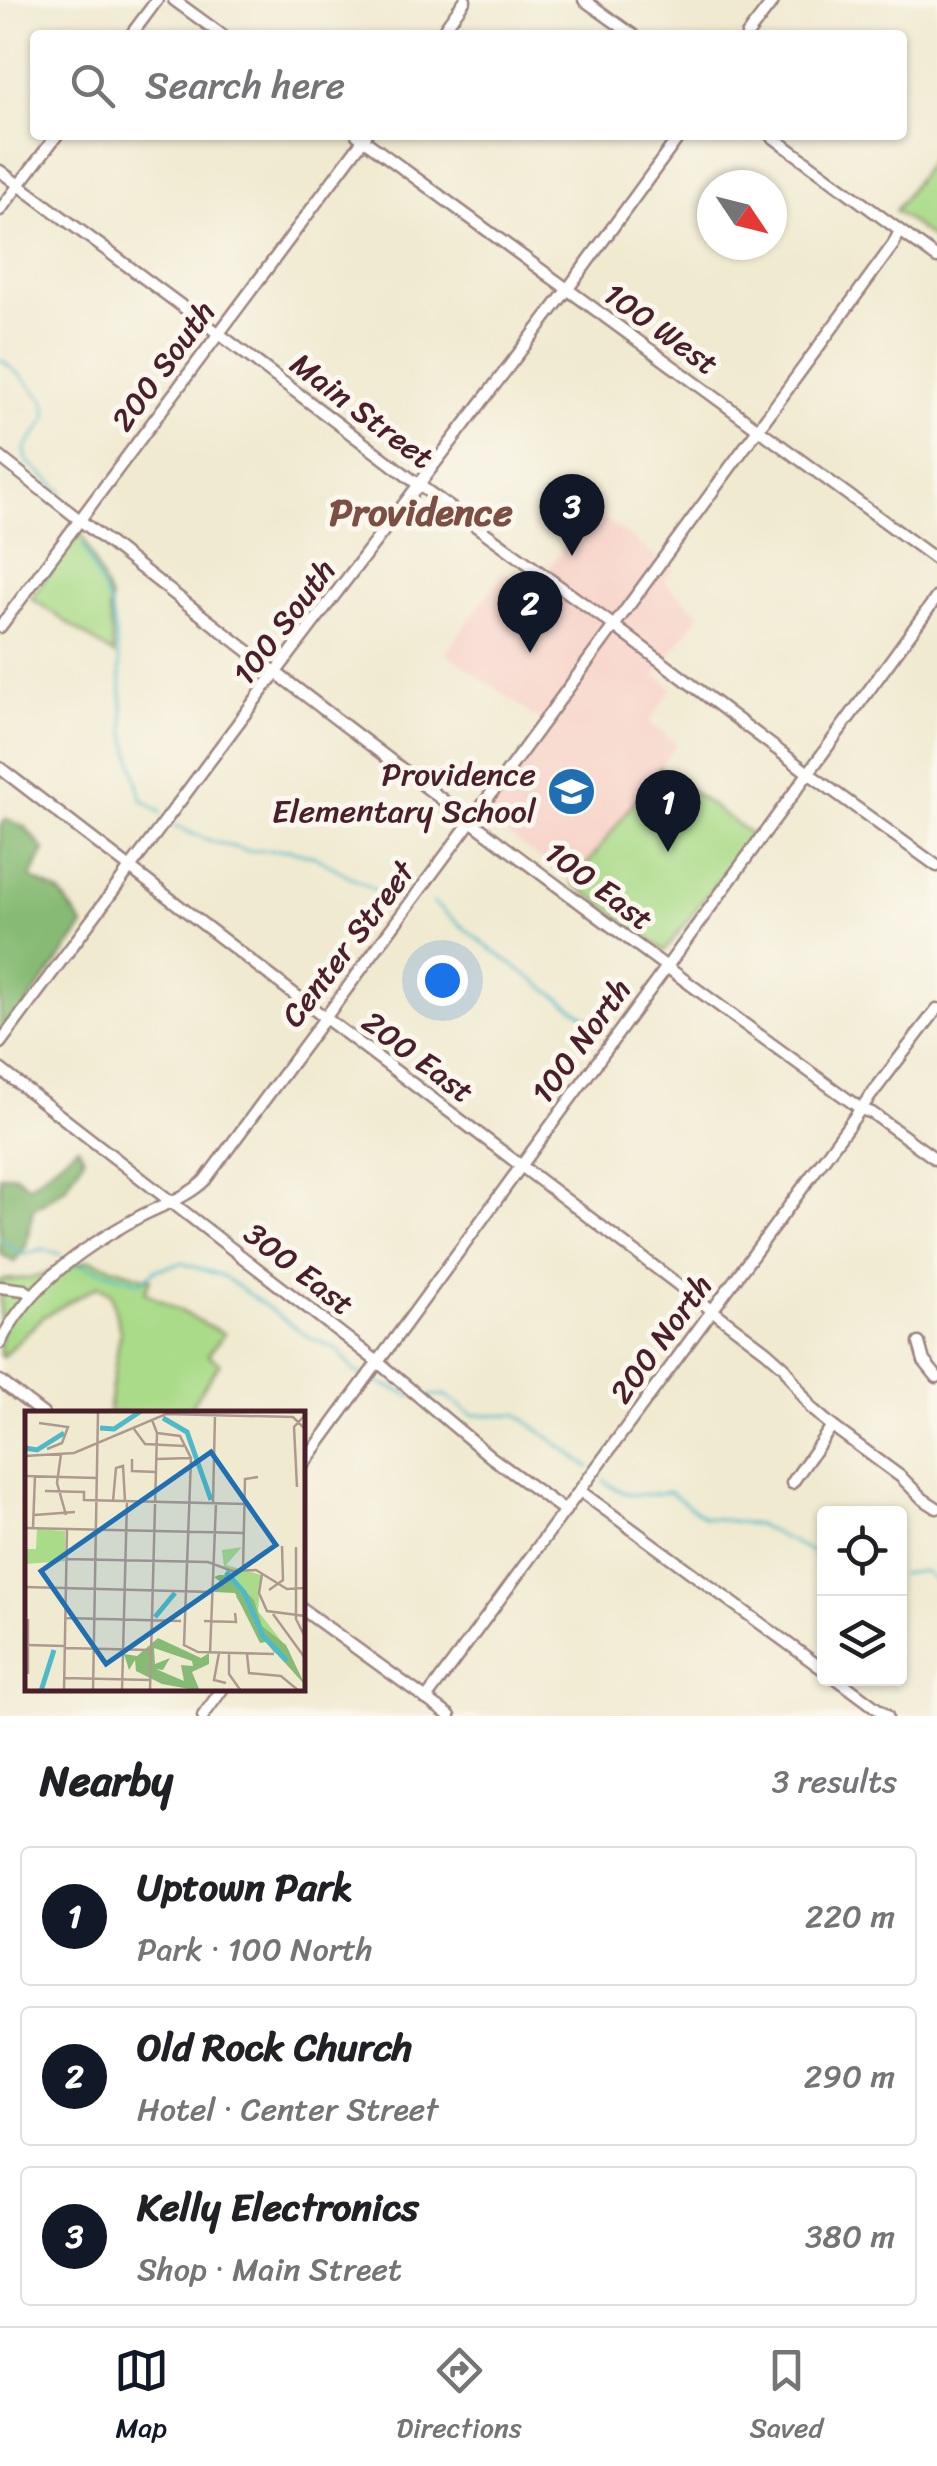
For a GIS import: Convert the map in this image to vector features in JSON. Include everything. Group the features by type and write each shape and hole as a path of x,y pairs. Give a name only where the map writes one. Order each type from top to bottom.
{"street":[{"path":"134,30 157,0"},
{"path":"174,0 215,30"},
{"path":"444,30 465,0"},
{"path":"584,0 626,30"},
{"path":"751,30 774,0"},
{"path":"0,210 53,140"},
{"name":"200 South","path":"0,627 359,140"},
{"name":"100 West","path":"367,140 937,560"},
{"name":"100 South","path":"0,1043 676,140"},
{"path":"777,140 937,258"},
{"name":"Main Street","path":"0,172 937,866"},
{"name":"Center Street","path":"0,1343 32,1295 52,1275 134,1219 196,1190 471,821 900,231"},
{"name":"100 East","path":"0,457 665,967 937,1160"},
{"name":"100 North","path":"305,1462 937,597"},
{"name":"200 East","path":"0,768 784,1367 811,1408 937,1508"},
{"name":"200 North","path":"426,1699 937,1009"},
{"name":"300 East","path":"0,1069 379,1362 491,1457 566,1511"},
{"path":"192,1219 190,1210 196,1190"},
{"path":"0,1288 24,1290 32,1295"},
{"path":"918,1343 924,1361 937,1376"},
{"path":"0,1381 39,1411"},
{"path":"792,1484 832,1426"},
{"path":"580,1491 817,1665"},
{"path":"305,1611 450,1716"},
{"path":"847,1686 887,1716"},
{"path":"204,1716 221,1691"}],"shaded area":[{"path":"591,509 673,569 664,581 700,614 656,675 673,688 649,722 677,744 573,883 483,817 549,727 446,653 503,572 533,591"}],"green space":[{"path":"937,150 937,242 895,211"},
{"path":"81,532 111,601 114,655 31,598"},
{"path":"660,768 752,835 665,951 573,883"},
{"path":"6,819 25,827 44,850 31,878 60,893 84,926 16,1019 0,1032 0,827"},
{"path":"78,1146 84,1158 65,1188 33,1209 26,1246 14,1262 0,1253 0,1176 14,1174 29,1186"},
{"path":"89,1260 151,1279 145,1292 224,1334 208,1355 220,1363 187,1411 108,1411 120,1332 111,1294 98,1286 43,1317 0,1356 0,1280 31,1278"}],"waterway":[{"path":"0,359 45,401 47,418 25,449 27,461 64,493"},
{"path":"83,545 111,608 125,731 142,799 161,813"},
{"path":"174,826 247,851 290,850 315,857 389,898"},
{"path":"433,903 598,1026"},
{"path":"0,1239 24,1255 42,1249 60,1254"},
{"path":"78,1264 141,1282 156,1270 182,1263 223,1276 306,1335 338,1350 362,1375"},
{"path":"374,1381 413,1396"},
{"path":"429,1396 445,1395 472,1415 517,1414 589,1467"},
{"path":"604,1480 627,1493 670,1492 704,1517 758,1525 817,1554"},
{"path":"907,1573 923,1571 937,1582"}],"place":[{"name":"Kelly Electronics","path":"572,556"},
{"name":"Old Rock Church","path":"530,653"},
{"name":"Providence Elementary School","path":"571,792"},
{"name":"Uptown Park","path":"668,852"}],"district":[{"name":"Providence","path":"421,512"}]}
